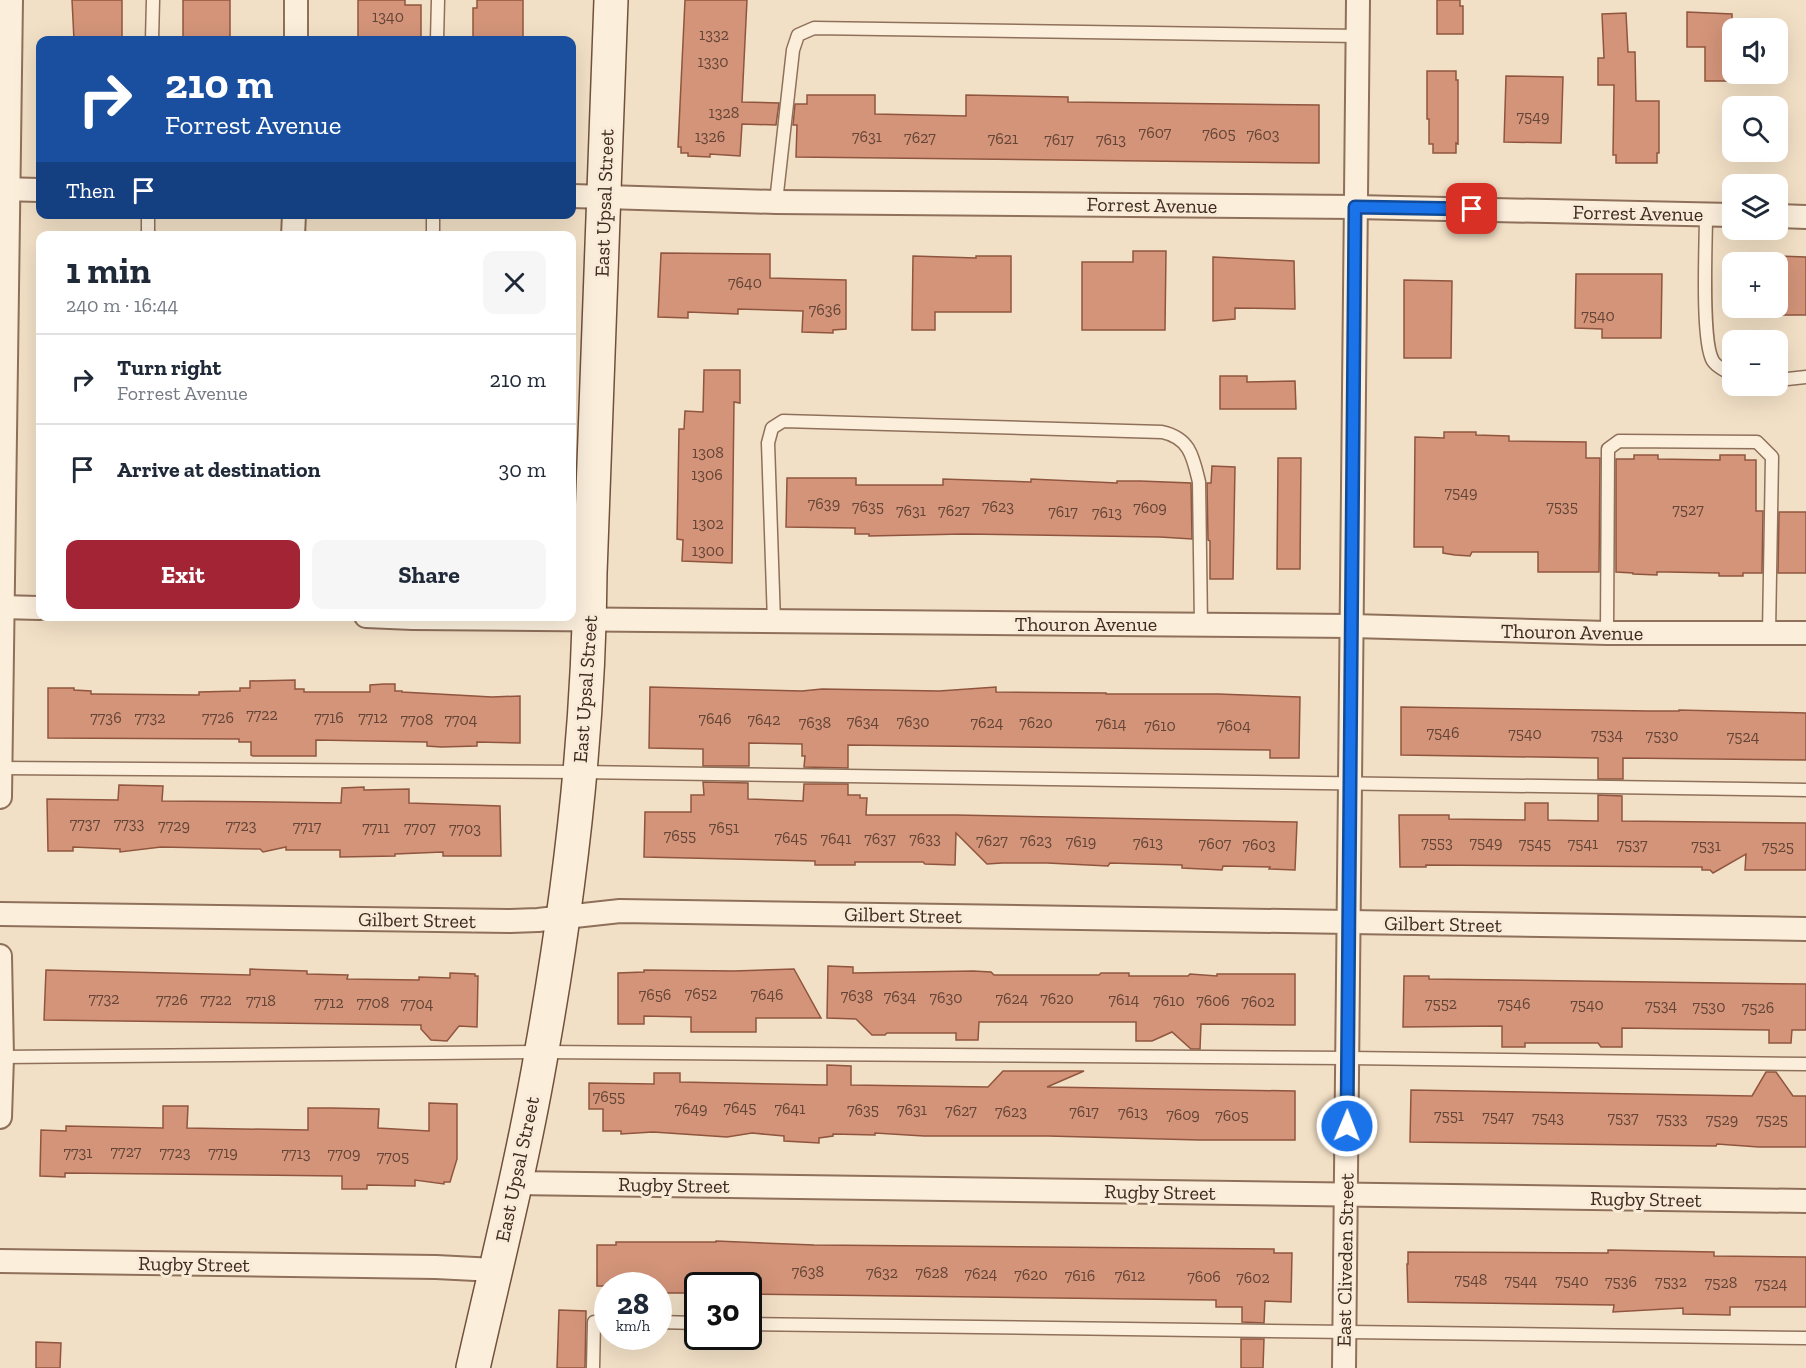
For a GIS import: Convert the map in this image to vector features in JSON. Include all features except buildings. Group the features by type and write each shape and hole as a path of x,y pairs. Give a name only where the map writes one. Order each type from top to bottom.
{"street":[{"path":"0,797 4,189 11,0"},
{"path":"296,0 296,36"},
{"name":"East Upsal Street","path":"473,1368 542,1052 564,917 576,824 590,619 611,0"},
{"name":"East Cliveden Street","path":"1344,1368 1358,0"},
{"path":"4,189 36,190"},
{"name":"Forrest Avenue","path":"576,196 776,202 1355,207 1722,215"},
{"path":"1788,216 1806,217"},
{"path":"1,607 36,608"},
{"name":"Thouron Avenue","path":"576,619 1352,626 1607,633 1806,633"},
{"name":"Gilbert Street","path":"0,914 510,921 620,911 1806,929"},
{"path":"0,956 0,1117"},
{"name":"Rugby Street","path":"514,1183 1806,1201"},
{"name":"Rugby Street","path":"0,1261 436,1267 495,1270"}],"lane":[{"path":"152,36 153,0"},
{"path":"437,36 438,0"},
{"path":"776,202 793,50 798,35 814,28 1358,36"},
{"path":"1706,215 1706,340 1713,361 1722,368"},
{"path":"1788,379 1806,377"},
{"path":"774,622 768,443 772,428 783,420 1150,432 1174,435 1184,442 1195,464 1199,482 1201,625"},
{"path":"1607,633 1608,449 1619,441 1757,442 1772,457 1769,633"},
{"path":"0,768 579,772 1806,790"},
{"path":"1,1058 542,1052 1806,1064"},
{"path":"593,1368 594,1322"},
{"path":"762,1324 1806,1338"}],"route":[{"path":"1347,1126 1355,207 1472,209"}]}
